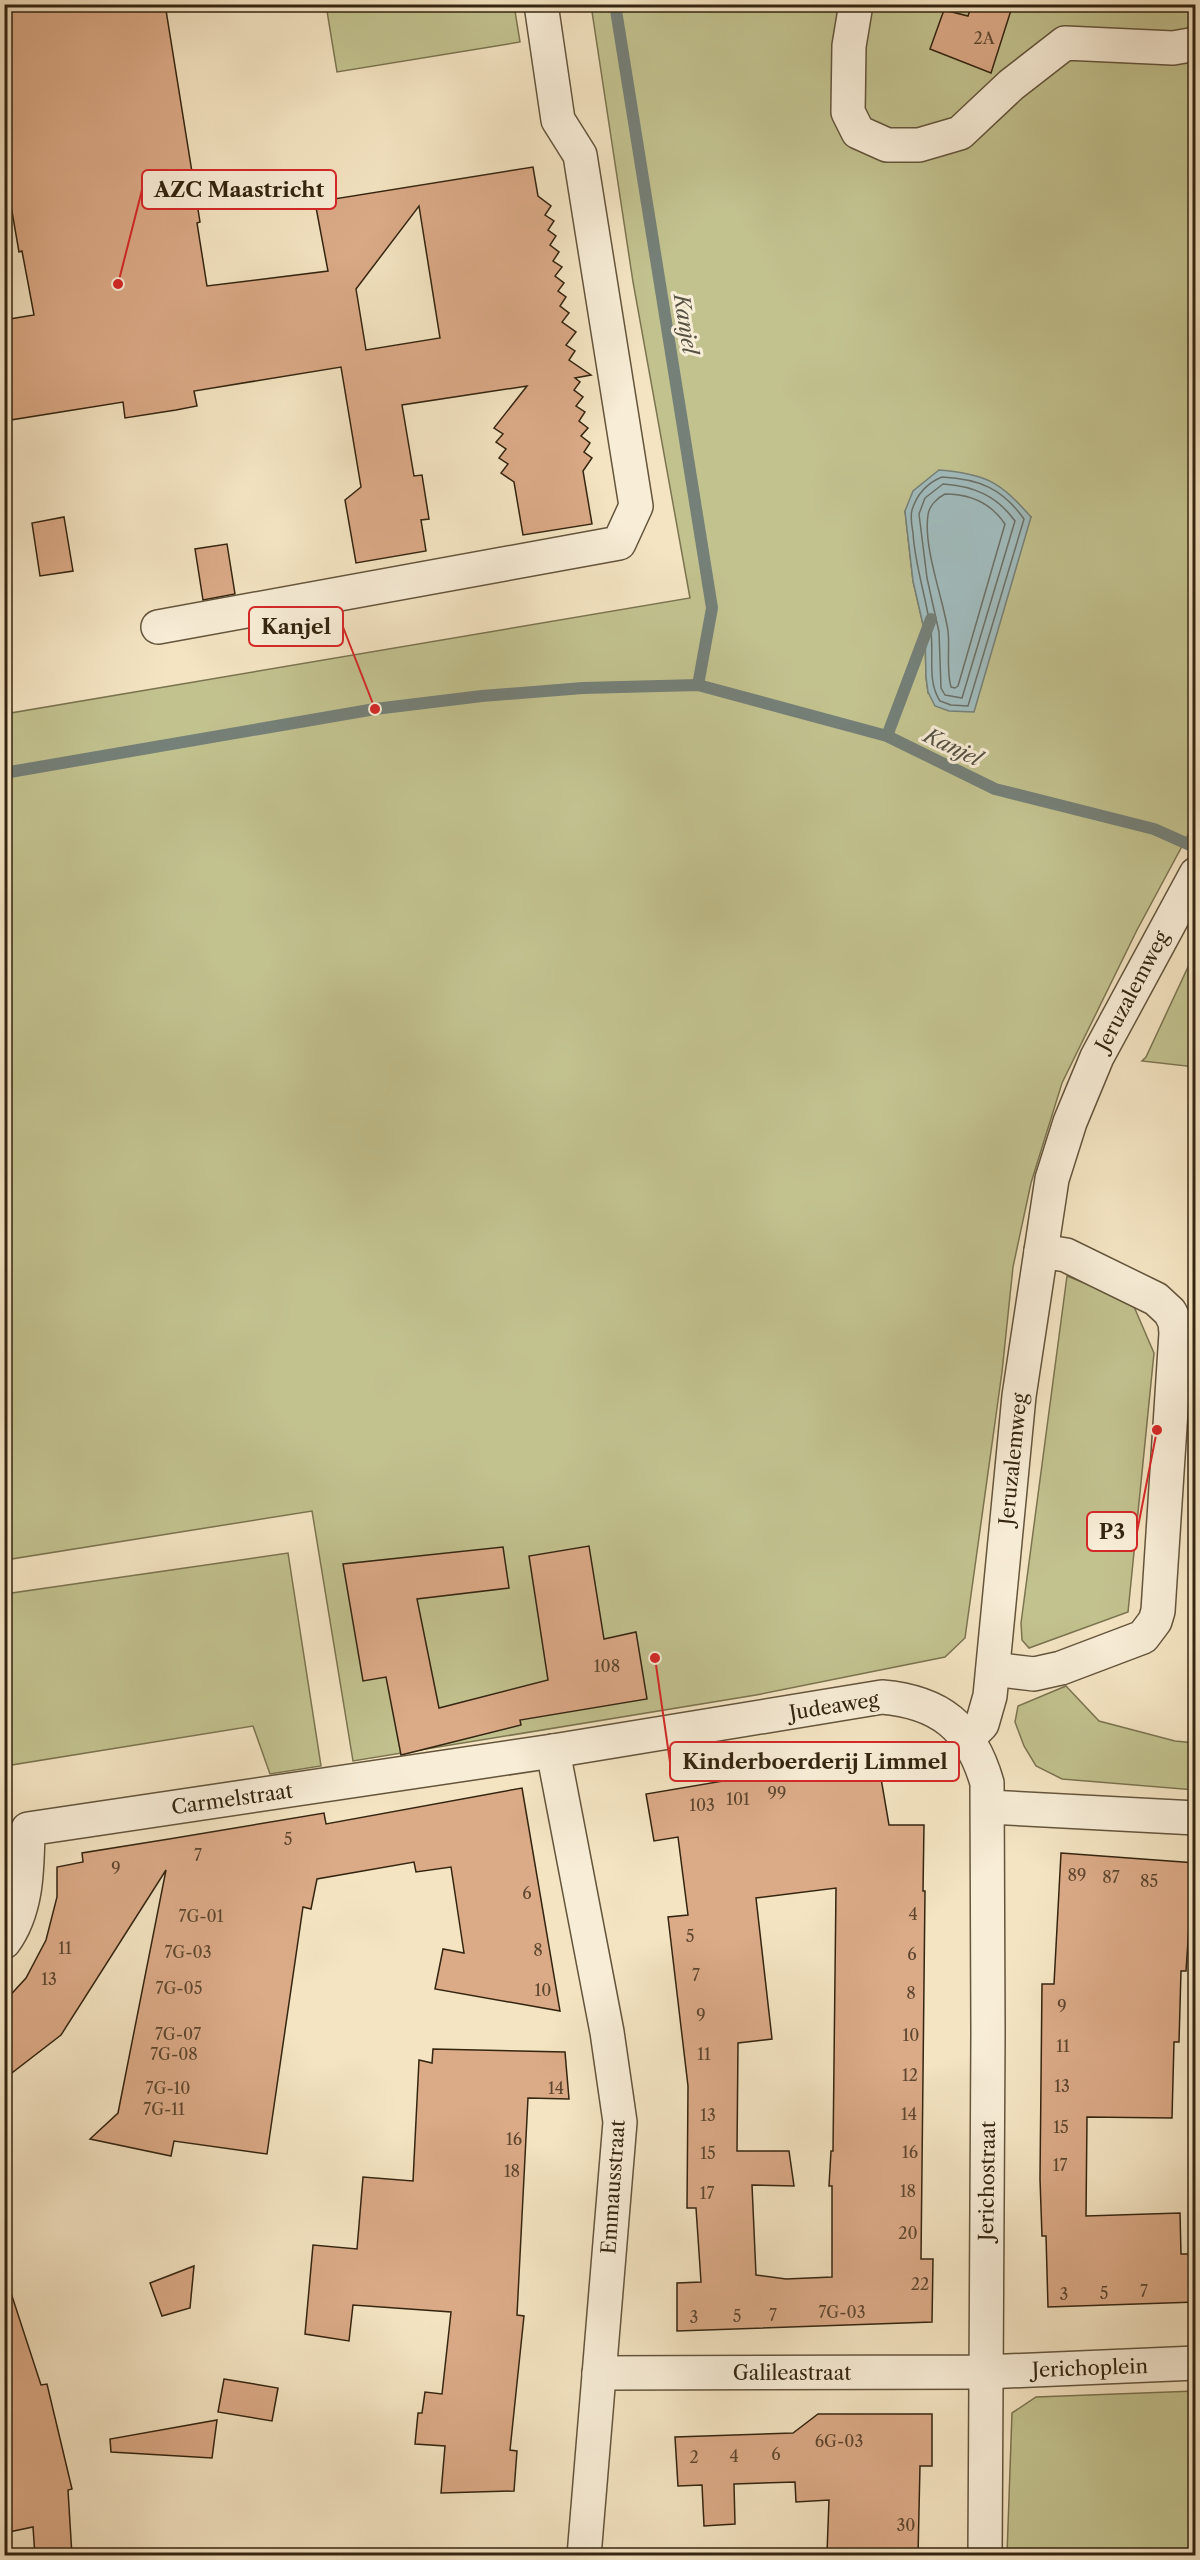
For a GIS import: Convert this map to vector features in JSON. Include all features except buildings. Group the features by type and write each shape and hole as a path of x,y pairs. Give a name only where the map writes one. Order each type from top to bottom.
{"street":[{"path":"158,627 619,543 636,506 580,155 558,120 541,4"},
{"path":"856,4 849,46 848,112 858,132 886,145 919,145 960,133 1011,85 1065,43 1173,48 1196,44"},
{"name":"Jeruzalemweg","path":"968,1738 982,1724 988,1707 1019,1396 1052,1179 1070,1122 1092,1068 1196,874"},
{"path":"993,1669 1034,1674 1061,1668 1143,1636 1150,1630 1158,1611 1175,1322 1170,1312 1156,1299 1066,1255 1041,1251"},
{"name":"Judeaweg","path":"553,1751 882,1697 907,1699 930,1707 951,1721 968,1738 980,1760 987,1783 988,1807"},
{"name":"Carmelstraat","path":"4,1942 18,1917 27,1880 28,1828 553,1751"},
{"name":"Emmausstraat","path":"553,1751 608,2032 620,2122 584,2556"},
{"path":"988,1807 1196,1818"},
{"name":"Jerichostraat","path":"985,2556 988,1807"},
{"name":"Jerichoplein","path":"985,2372 1196,2363"},
{"name":"Galileastraat","path":"599,2373 985,2372"}],"green space":[{"path":"326,5 514,5 520,42 337,72"},
{"path":"591,5 1195,5 1195,822 1137,930 1062,1083 1031,1183 1013,1267 1002,1372 965,1638 945,1657 756,1695 353,1761 312,1511 5,1560 5,714 690,598 633,282","holes":["905,511 1031,517 928,692 925,633 913,581"]},
{"path":"1195,952 1195,1067 1142,1061 1146,1057"},
{"path":"1067,1276 1132,1302 1154,1353 1128,1612 1029,1648 1022,1640 1021,1623"},
{"path":"288,1553 321,1766 270,1774 253,1726 5,1766 5,1594"},
{"path":"1066,1686 1099,1721 1175,1741 1195,1743 1195,1790 1062,1779 1036,1766 1024,1746 1015,1722 1018,1706"},
{"path":"1195,2391 1195,2555 1007,2555 1012,2413 1036,2397"}],"water":[{"path":"939,470 969,474 991,482 1010,495 1031,517 974,712 949,711 935,706 928,692 925,633 913,581 905,511 913,491"}],"waterway":[{"name":"Kanjel","path":"615,4 712,608 698,685"},
{"path":"887,736 931,619"},
{"name":"Kanjel","path":"4,773 375,709 482,696 583,688 698,685 887,736 995,789 1154,829 1190,845"}],"place":[{"name":"AZC Maastricht","path":"118,284"},
{"name":"Kanjel","path":"375,709"},
{"name":"P3","path":"1157,1430"},
{"name":"Kinderboerderij Limmel","path":"655,1658"}]}
